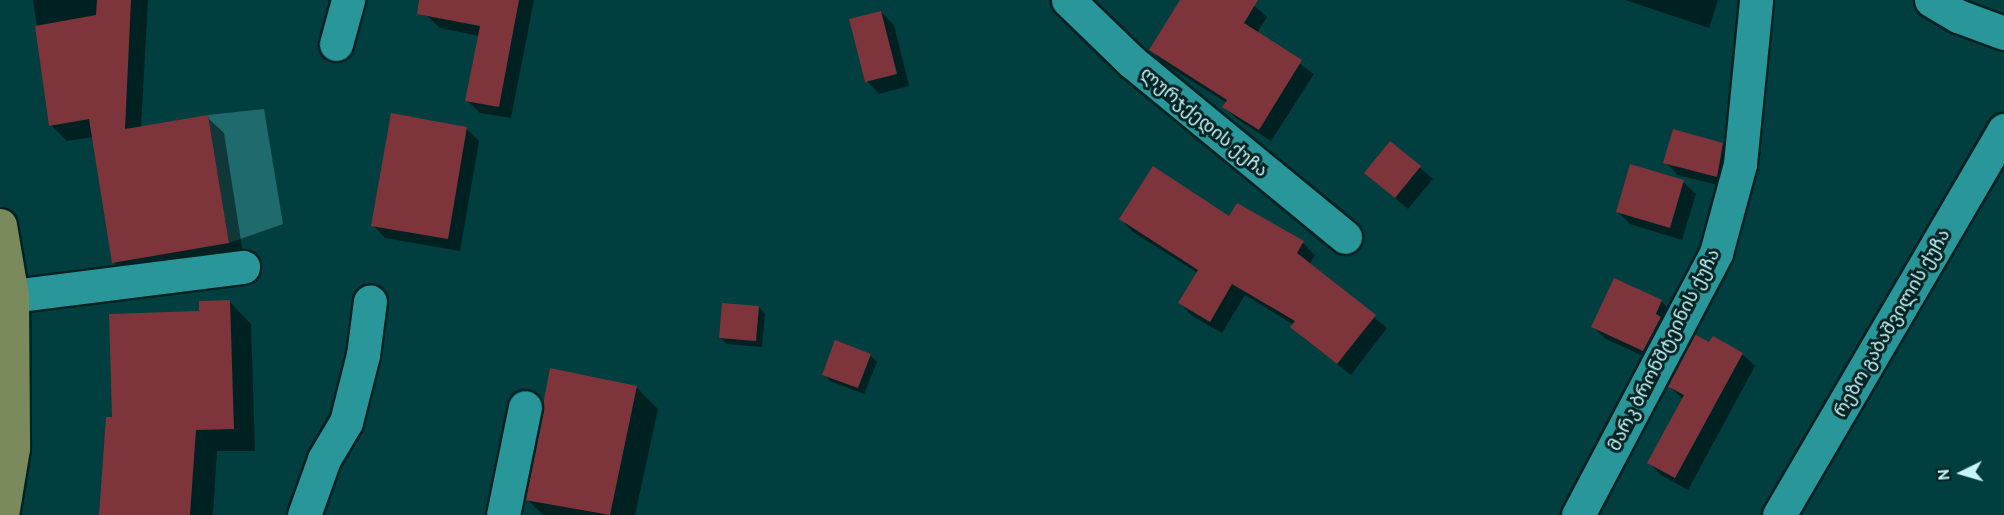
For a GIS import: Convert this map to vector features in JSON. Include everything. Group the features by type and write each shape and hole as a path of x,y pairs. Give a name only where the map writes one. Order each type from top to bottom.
{"main road":[{"path":"0,225 12,296 14,448 2,515"}],"street":[{"path":"336,44 348,0"},
{"name":"ლურჯქედის ქუჩა","path":"1068,0 1131,62 1345,237"},
{"name":"მარკ ბრონშტეინის ქუჩა","path":"1578,515 1716,253 1740,164 1756,0"},
{"path":"1931,0 1958,16 2004,33"},
{"name":"რეზო გაბაშვილის ქუჩა","path":"1779,515 2004,130"},
{"path":"12,296 243,267"},
{"path":"304,515 324,459 346,422 363,355 370,301"},
{"path":"502,515 525,407"}],"shaded area":[{"path":"264,109 283,224 229,243 208,115"}],"building":[{"path":"97,0 131,0 125,129 208,115 229,243 112,263 89,119 49,126 35,26 96,15"},
{"path":"419,0 519,0 499,107 465,101 480,26 417,14"},
{"path":"1180,0 1258,0 1244,23 1302,60 1259,130 1222,107 1227,100 1149,50"},
{"path":"881,11 897,74 865,82 849,19"},
{"path":"391,113 467,127 448,239 371,226"},
{"path":"1673,129 1723,143 1717,177 1663,163"},
{"path":"1390,141 1421,166 1395,198 1364,173"},
{"path":"1630,164 1684,180 1670,228 1616,212"},
{"path":"1153,166 1229,216 1237,203 1304,241 1297,253 1376,315 1337,364 1290,327 1295,321 1232,284 1210,322 1178,303 1198,270 1119,219"},
{"path":"1614,278 1662,300 1656,314 1661,317 1643,351 1591,327"},
{"path":"230,300 234,429 196,430 190,515 99,515 106,417 112,417 109,314 199,311 199,301"},
{"path":"722,303 759,306 756,341 719,338"},
{"path":"1694,334 1709,342 1713,336 1743,353 1675,478 1647,463 1684,395 1667,386"},
{"path":"835,340 871,354 858,388 822,375"},
{"path":"550,368 637,386 610,515 525,500"}]}
